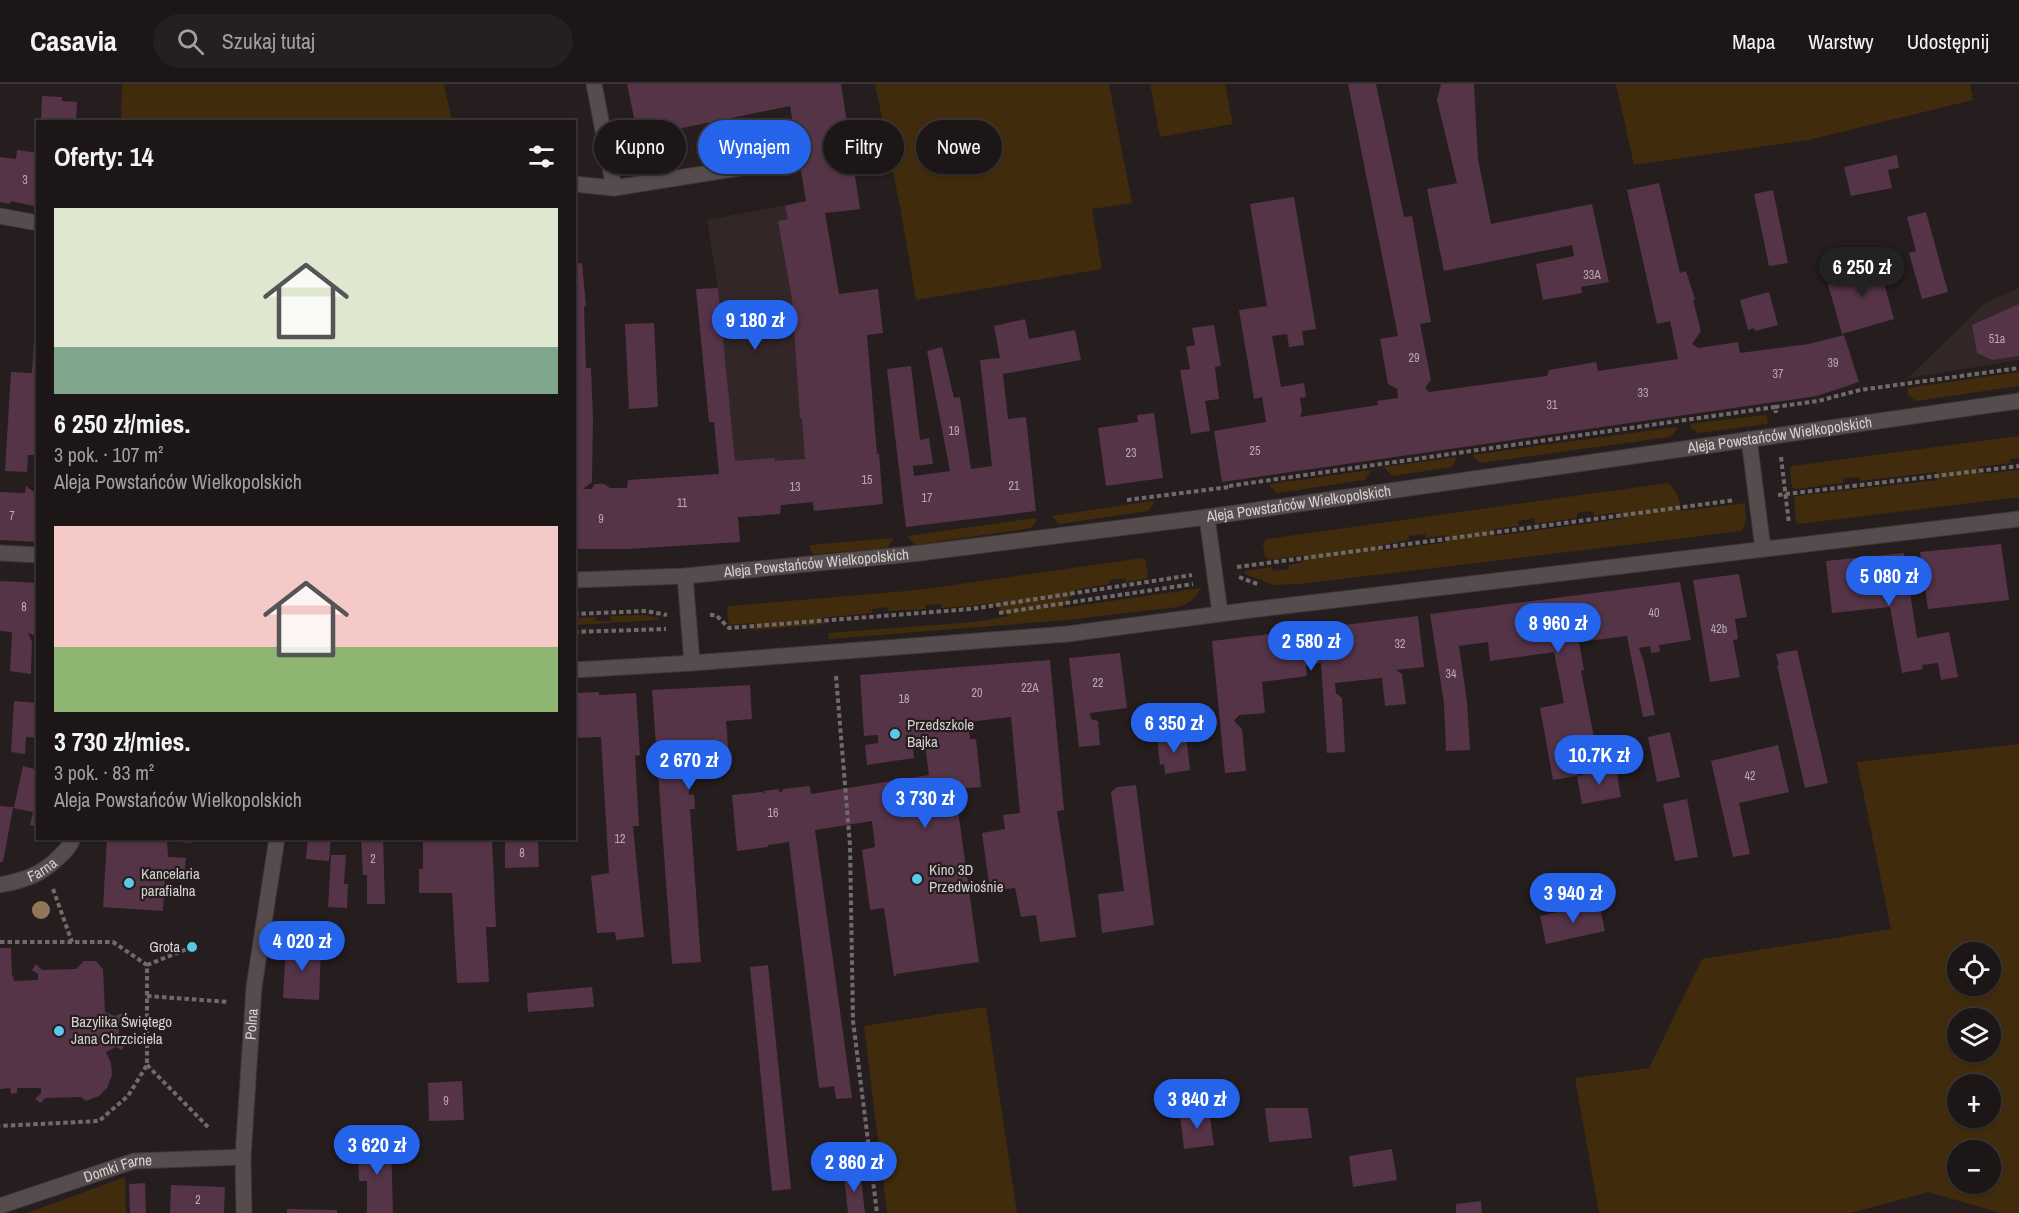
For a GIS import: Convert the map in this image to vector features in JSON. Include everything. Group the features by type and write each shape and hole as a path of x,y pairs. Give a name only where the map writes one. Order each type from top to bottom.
{"street":[{"path":"594,84 614,188"},
{"path":"576,184 614,188 702,174"},
{"path":"0,216 36,223"},
{"name":"Aleja Powstańców Wielkopolskich","path":"576,580 685,576 912,554 1207,517 2019,401"},
{"path":"1749,439 1763,549"},
{"path":"1207,517 1220,614"},
{"path":"576,670 1067,634 1250,610 2019,519"},
{"path":"0,553 36,555"},
{"path":"685,576 692,663"},
{"name":"Farna","path":"0,885 21,881 46,870 71,845 72,840"},
{"name":"Polna","path":"244,1213 243,1157 254,987 278,840"},
{"name":"Domki Farne","path":"0,1206 134,1161 243,1157"}],"path":[{"path":"1126,501 1818,401 1860,390 2019,368"},
{"path":"1775,407 1792,546"},
{"path":"1235,568 1756,497 2019,466"},
{"path":"1229,486 1234,513"},
{"path":"1233,557 1237,582 1248,598 1250,610"},
{"path":"576,614 646,611 675,617 716,615 729,628 971,609 1214,571"},
{"path":"836,672 850,845 853,1021 877,1213"},
{"path":"46,870 72,942"},
{"path":"0,942 113,942 147,965"},
{"path":"147,965 192,947"},
{"path":"0,1126 99,1121 128,1096 147,1065 147,965"},
{"path":"147,996 233,1003"},
{"path":"147,1065 210,1129"}],"shaded area":[{"path":"122,84 444,84 452,120 121,120"},
{"path":"841,84 846,120 830,120"},
{"path":"875,84 1109,84 1132,203 1092,209 1102,269 916,300 893,174 904,174 904,120 882,120"},
{"path":"1150,84 1225,84 1233,124 1160,137"},
{"path":"1616,84 1970,84 1973,100 1808,140 1634,165"},
{"path":"823,144 823,174 855,174 860,209 825,213 856,507 814,511 812,502 781,505 780,514 738,517 718,288 707,220 806,201"},
{"path":"2019,288 2019,360 1908,378 1985,303"},
{"path":"2019,372 2019,386 1916,401 1908,395 1907,388"},
{"path":"1765,415 1768,424 1698,433 1690,427 1690,424"},
{"path":"1676,427 1677,429 1670,437 1480,463 1472,455"},
{"path":"2019,436 2019,458 2010,459 2010,463 1979,467 1980,474 2019,470 2019,497 1799,524 1796,522 1794,499 1796,496 1937,480 1937,472 1860,481 1859,477 1843,478 1843,483 1795,489 1792,487 1790,469 1792,466"},
{"path":"1457,457 1452,467 1392,476 1384,467"},
{"path":"1370,470 1365,480 1277,493 1270,486 1270,484"},
{"path":"1668,483 1678,496 1681,511 1745,503 1746,520 1742,531 1300,584 1273,585 1245,574 1245,571 1272,567 1273,571 1289,569 1289,565 1302,562 1306,555 1269,560 1265,557 1263,544 1267,539","holes":["1593,511 1594,516 1619,512 1621,519 1493,536 1493,529 1519,526 1518,521 1534,518 1535,524 1577,518 1577,513","1425,534 1426,538 1446,535 1447,542 1381,551 1376,546 1409,540 1409,536"]},
{"path":"1153,501 1154,504 1148,511 1059,524 1051,516"},
{"path":"1036,518 1037,521 1031,528 915,545 907,536"},
{"path":"893,538 887,548 814,554 810,550 810,545"},
{"path":"1145,559 1148,576 1145,579 1126,582 1125,578 1109,580 1109,584 1075,590 1063,608 1201,588 1197,595 1178,607 1067,620 829,639 828,633 974,622 1009,616 992,603 941,608 941,604 925,605 925,609 888,611 888,607 872,609 872,613 821,618 825,624 753,630 756,623 730,625 728,618 729,606 918,590"},
{"path":"646,615 658,618 658,620 576,625 576,618 595,617 596,621 611,621 611,616"},
{"path":"2019,744 2019,1213 2001,1213 1928,1192 1851,1213 1599,1213 1575,1078 1649,1068 1702,959 1891,929 1857,762"},
{"path":"986,1007 1017,1213 887,1213 864,1026"},
{"path":"125,1177 126,1213 27,1213"}],"building":[{"path":"627,84 841,84 846,120 823,120 823,174 855,174 860,209 825,213 839,294 878,289 883,333 867,335 883,504 814,511 813,502 781,505 780,514 738,517 740,542 627,549 576,549 576,264 582,263 586,306 584,306 586,368 591,368 593,419 592,482 583,489 591,489 595,484 604,484 610,488 627,488 628,480 719,474 714,422 709,422 696,289 718,288 735,461 775,458 775,461 805,459 792,299 778,221 788,219 785,206 806,201 801,174 811,174 811,120 792,120 790,106 721,120 698,120 698,125 686,127 686,120 634,120"},
{"path":"1348,84 1376,84 1404,217 1412,216 1431,322 1420,324 1431,380 1425,388 1429,392 1547,376 1549,370 1596,362 1598,371 1678,359 1670,321 1657,324 1627,190 1659,183 1680,273 1686,271 1695,299 1693,300 1701,331 1692,344 1698,348 1738,342 1740,353 1809,344 1844,335 1859,382 1817,396 1222,482 1214,431 1266,422 1262,397 1254,399 1239,310 1267,306 1250,204 1294,197 1316,329 1302,331 1304,345 1289,347 1287,334 1272,336 1281,387 1304,383 1306,397 1300,398 1302,411 1300,417 1378,405 1377,401 1398,398 1397,389 1388,384 1380,339 1398,336"},
{"path":"1441,84 1474,84 1478,159 1491,224 1592,204 1609,282 1581,287 1582,293 1543,300 1536,264 1574,256 1572,245 1444,271 1427,189 1457,183 1437,100"},
{"path":"42,96 62,97 62,101 77,102 76,120 41,120"},
{"path":"17,150 36,153 36,207 11,201 10,204 0,202 0,157 16,159"},
{"path":"1897,155 1899,168 1888,170 1892,188 1851,196 1844,167"},
{"path":"1773,190 1788,263 1769,266 1754,194"},
{"path":"1926,212 1948,292 1922,299 1909,253 1916,251 1907,217"},
{"path":"1876,255 1894,319 1842,334 1828,284 1862,274 1858,260"},
{"path":"1769,292 1778,325 1755,331 1754,328 1748,330 1740,300"},
{"path":"2019,304 2019,356 1992,360 1977,353 1972,325"},
{"path":"36,307 36,455 28,455 27,472 5,471 11,372 32,373"},
{"path":"1025,319 1029,339 1075,330 1081,360 1003,374 1008,419 1026,417 1036,511 906,527 887,369 911,366 920,440 929,438 933,464 913,466 914,476 950,471 927,351 942,347 954,398 960,397 971,469 992,466 980,360 1000,358 994,326"},
{"path":"654,323 658,407 629,409 625,324"},
{"path":"1214,325 1221,366 1215,367 1219,399 1205,401 1210,431 1191,434 1180,370 1190,369 1186,347 1195,345 1192,328"},
{"path":"1154,413 1163,478 1106,486 1098,428 1138,422 1137,415"},
{"path":"26,486 36,494 36,542 0,540 0,492 25,493"},
{"path":"2001,544 2009,600 1928,609 1920,552"},
{"path":"1904,553 1917,638 1949,632 1958,677 1941,680 1938,663 1922,665 1923,669 1902,673 1890,607 1832,613 1826,561"},
{"path":"1739,574 1747,617 1735,619 1738,639 1733,640 1740,677 1710,682 1693,580"},
{"path":"0,581 36,583 36,636 28,633 32,642 31,674 10,671 12,632 0,631"},
{"path":"1680,582 1691,640 1659,645 1660,652 1651,653 1650,646 1639,648 1655,715 1643,717 1627,636 1579,642 1584,670 1581,671 1597,753 1573,756 1577,776 1553,780 1540,708 1564,703 1554,652 1490,661 1488,642 1459,646 1467,702 1470,750 1446,751 1444,704 1430,614"},
{"path":"1418,616 1424,667 1396,670 1402,674 1406,704 1385,706 1382,678 1335,683 1336,693 1342,698 1345,752 1327,753 1321,663 1306,665 1307,676 1262,682 1265,713 1239,715 1234,721 1242,729 1246,771 1225,773 1212,641"},
{"path":"1797,650 1828,783 1805,788 1776,654"},
{"path":"1120,653 1127,708 1090,713 1091,719 1098,721 1100,745 1079,747 1069,658"},
{"path":"1050,660 1064,810 1057,811 1076,937 1040,942 1036,915 1021,917 1015,888 990,891 982,833 1005,829 1003,815 1020,813 1011,717 968,722 970,739 976,739 981,787 955,789 979,962 894,976 884,908 870,910 862,850 875,847 872,821 815,830 852,1098 836,1099 834,1086 819,1088 789,842 737,851 732,795 762,792 765,794 764,791 779,789 779,792 783,789 810,786 811,794 929,775 925,746 913,747 914,758 867,765 865,745 878,743 878,735 864,736 860,675"},
{"path":"750,685 752,719 726,721 730,770 717,772 715,752 679,752 688,772 689,795 694,794 695,809 690,809 701,962 672,964 652,690"},
{"path":"599,692 599,695 636,693 640,755 635,756 639,826 633,826 644,937 616,940 615,932 597,933 591,876 609,873 601,737 576,738 576,693"},
{"path":"14,701 36,703 36,738 26,737 25,754 11,752"},
{"path":"1670,732 1680,777 1657,782 1648,737"},
{"path":"1186,735 1190,770 1165,774 1164,764 1160,765 1157,737"},
{"path":"1778,745 1789,792 1739,803 1750,854 1733,857 1711,761"},
{"path":"23,766 36,769 36,826 30,825 33,812 13,808 3,862 0,862 0,806 14,807"},
{"path":"1616,769 1621,797 1582,804 1577,776"},
{"path":"1136,785 1154,925 1102,933 1098,894 1124,891 1111,792 1117,787"},
{"path":"1687,799 1698,857 1675,861 1663,804"},
{"path":"107,840 191,840 191,843 167,841 168,857 186,858 184,876 165,875 163,911 103,907"},
{"path":"308,840 331,840 329,861 306,859"},
{"path":"361,840 383,840 385,904 367,904 367,875 363,875"},
{"path":"423,840 492,840 496,927 486,927 489,982 457,983 452,893 419,893 419,869 423,869"},
{"path":"505,840 538,840 539,867 505,868"},
{"path":"331,855 346,855 344,884 348,884 347,908 328,907"},
{"path":"1599,903 1605,931 1546,944 1540,916"},
{"path":"286,944 321,946 319,1000 283,998"},
{"name":"Bazylika Świętego Jana Chrzciciela","path":"0,948 11,948 14,981 38,980 38,974 32,970 36,964 42,970 76,969 84,961 96,961 103,969 105,1012 115,1016 121,1013 124,1018 119,1022 119,1041 125,1044 122,1050 116,1047 106,1052 111,1063 112,1075 107,1088 99,1096 86,1101 81,1097 45,1098 41,1103 35,1099 41,1093 41,1088 17,1088 17,1093 11,1094 10,1088 0,1089"},
{"path":"768,965 791,1189 772,1191 750,967"},
{"path":"592,987 594,1007 528,1012 527,993"},
{"path":"462,1081 464,1120 429,1121 428,1083"},
{"path":"1265,1108 1308,1108 1312,1138 1269,1142"},
{"path":"1209,1111 1214,1145 1184,1149 1180,1115"},
{"path":"391,1143 393,1213 367,1213 367,1181 359,1181 358,1145"},
{"path":"1392,1149 1397,1180 1353,1187 1349,1156"},
{"path":"860,1171 865,1213 848,1213 844,1173"},
{"path":"145,1183 146,1213 130,1213 129,1184"},
{"path":"171,1185 225,1187 224,1213 170,1213"},
{"path":"1481,1201 1482,1213 1456,1213 1456,1204"},
{"path":"287,1209 337,1210 337,1213 287,1213"}],"place":[{"name":"Przedszkole Bajka","path":"895,734"},
{"name":"Kino 3D Przedwiośnie","path":"917,879"},
{"name":"Kancelaria parafialna","path":"129,883"},
{"name":"Grota","path":"192,947"},
{"name":"Bazylika Świętego Jana Chrzciciela","path":"59,1031"}]}
